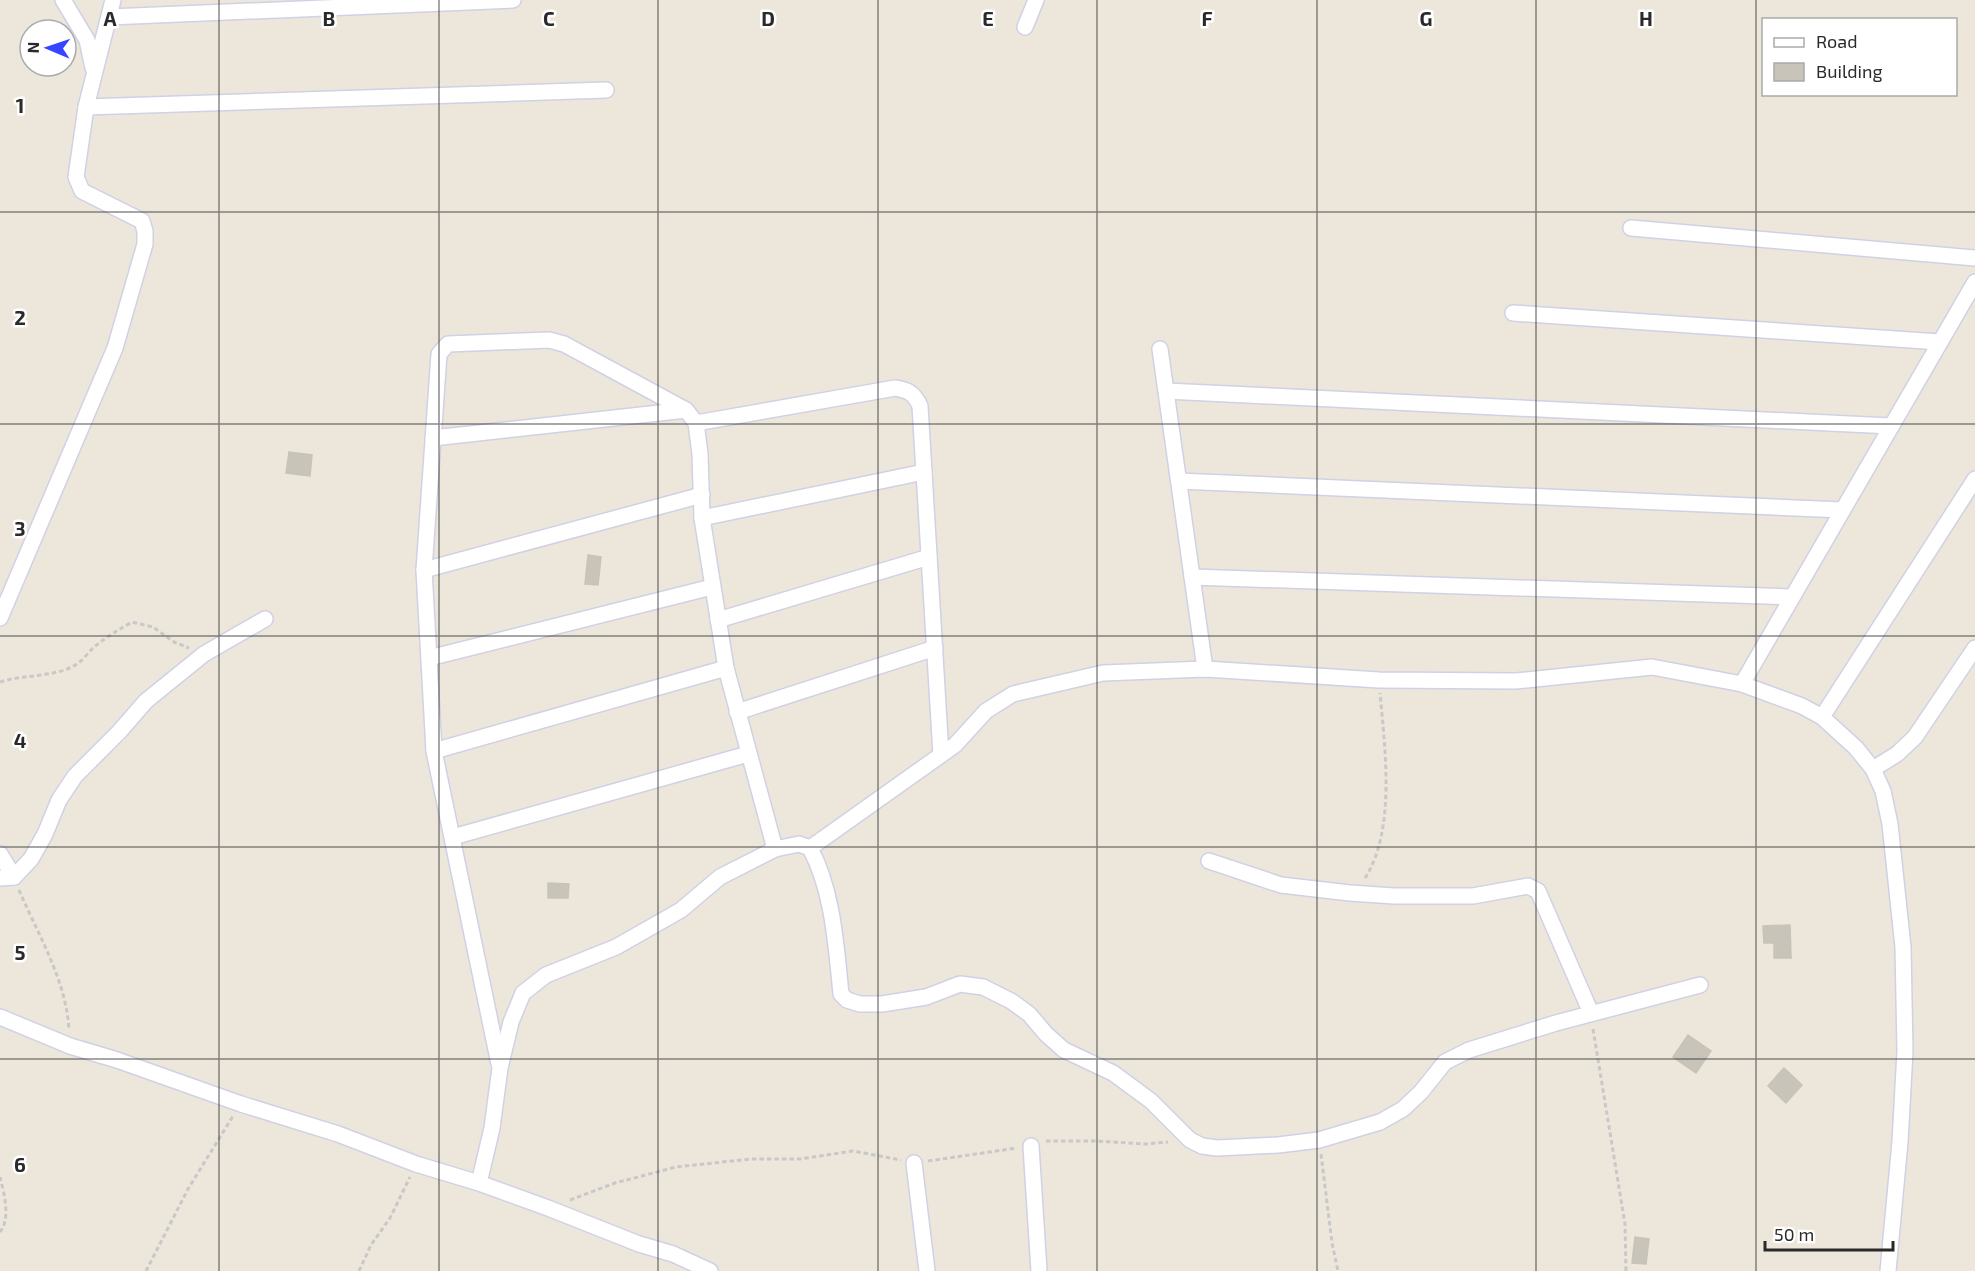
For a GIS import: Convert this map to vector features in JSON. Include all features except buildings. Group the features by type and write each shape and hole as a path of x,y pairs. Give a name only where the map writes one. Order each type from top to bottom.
{"street":[{"path":"63,0 87,40 94,74"},
{"path":"0,618 115,348 145,244 142,221 82,191 76,177 86,107 113,0"},
{"path":"110,16 513,0"},
{"path":"1025,27 1036,0"},
{"path":"86,107 606,90"},
{"path":"1631,228 1975,258"},
{"path":"1742,684 1975,282"},
{"path":"1513,313 1940,342"},
{"path":"500,1068 434,751 424,570 439,354 448,344 549,339 564,344 686,410 696,423 702,518 726,668 774,849"},
{"path":"1160,349 1205,669"},
{"path":"696,423 895,388 915,395 920,405 941,754"},
{"path":"1166,391 1892,426"},
{"path":"433,438 686,410"},
{"path":"702,518 924,472"},
{"path":"1822,717 1975,479"},
{"path":"1179,481 1842,510"},
{"path":"424,570 702,495"},
{"path":"718,620 929,557"},
{"path":"1192,577 1792,597"},
{"path":"429,658 712,587"},
{"path":"0,854 7,878 31,859 45,834 59,800 75,776 146,701 204,654 265,619"},
{"path":"737,712 935,648"},
{"path":"1873,769 1897,754 1915,737 1975,648"},
{"path":"810,848 955,745 986,711 1013,694 1103,673 1205,669 1379,680 1516,681 1652,667 1742,684 1802,706 1822,717 1856,748 1873,769 1883,791 1890,824 1902,947 1905,1052 1900,1143 1888,1271"},
{"path":"434,751 726,668"},
{"path":"453,837 748,754"},
{"path":"478,1183 492,1128 500,1068 511,1022 523,993 546,975 616,947 681,910 720,877 774,849 799,844 810,848 817,861 836,940 841,994 847,1000 860,1004 882,1004 926,996 960,984 983,987 1011,1001 1029,1014 1064,1050 1113,1073 1142,1094 1169,1117 1190,1140 1202,1146 1217,1148 1278,1145 1319,1140 1380,1122 1403,1109 1421,1092 1445,1062 1469,1050 1591,1013 1700,985"},
{"path":"1209,861 1281,885 1350,893 1394,896 1473,896 1528,886 1538,891 1591,1013"},
{"path":"0,1017 70,1046 338,1134 416,1164 548,1208 639,1244 673,1254 710,1271"},
{"path":"1031,1146 1039,1271"},
{"path":"914,1162 927,1271"}],"path":[{"path":"0,682 15,677 56,672 77,664 111,633 132,622 153,627 174,642 204,654"},
{"path":"1350,893 1361,884 1369,872 1384,830 1384,748 1379,680"},
{"path":"7,878 52,960 68,1015 70,1046"},
{"path":"1591,1013 1625,1224 1626,1271"},
{"path":"146,1271 188,1189 241,1104"},
{"path":"548,1208 615,1183 676,1167 751,1159 800,1159 853,1151 914,1162 1031,1146 1049,1141 1145,1144 1190,1140"},
{"path":"1319,1140 1332,1243 1338,1271"},
{"path":"360,1271 370,1245 390,1218 416,1164"},
{"path":"0,1177 6,1210 5,1226 0,1232"}]}
